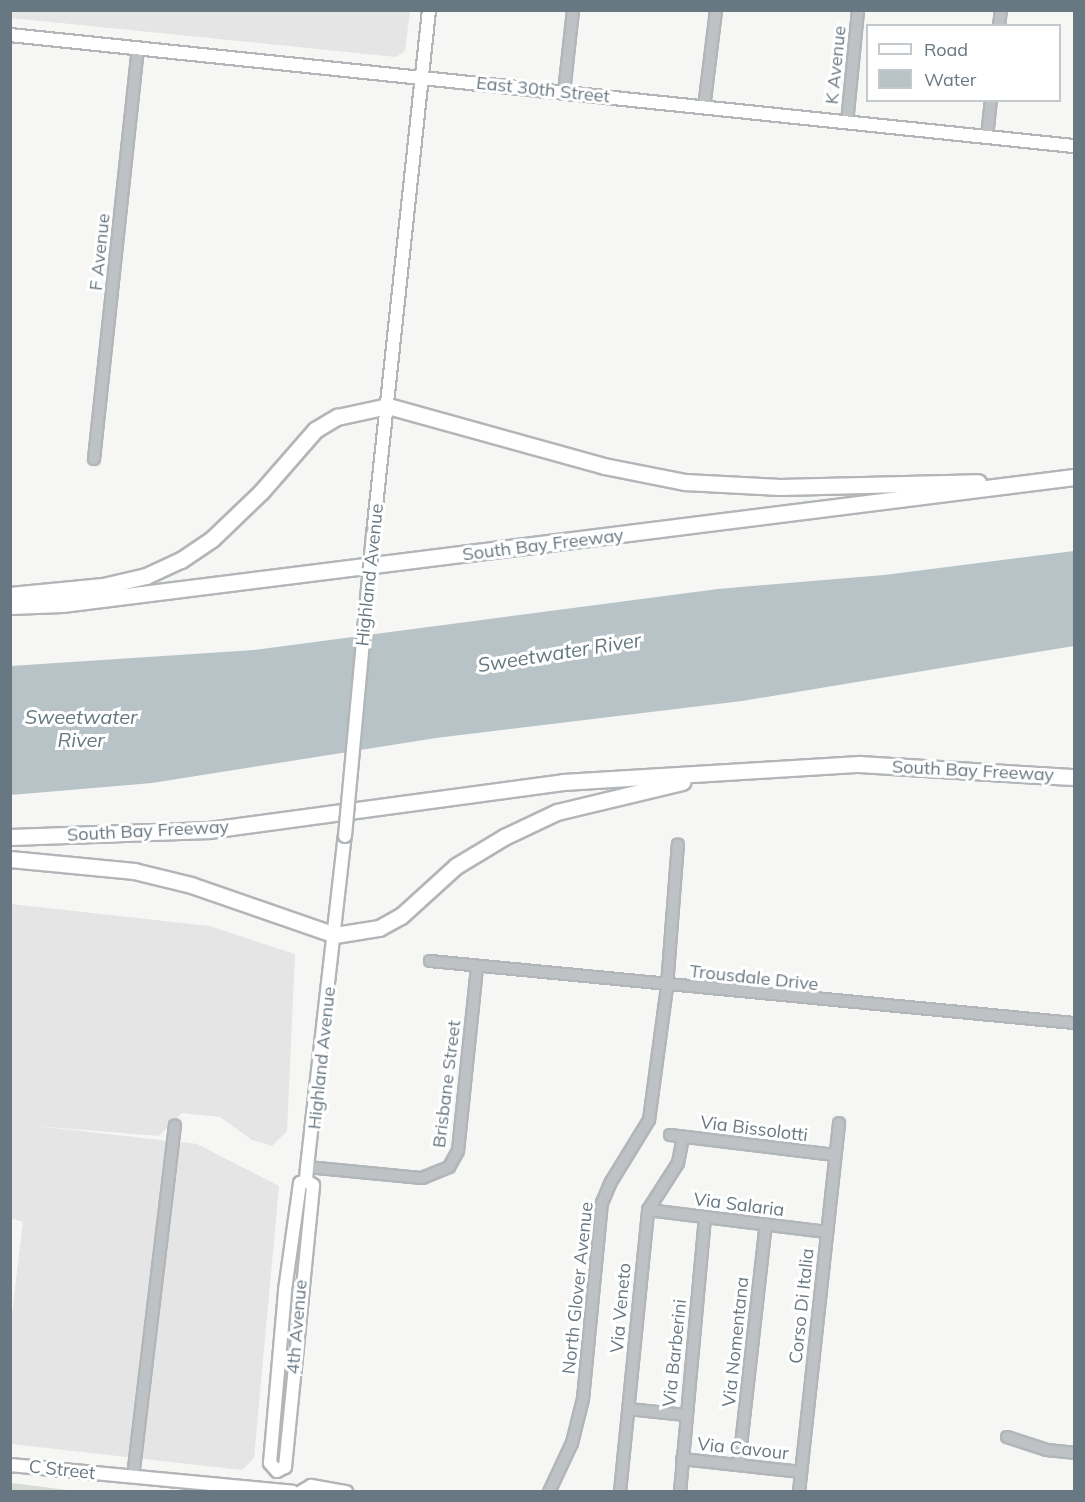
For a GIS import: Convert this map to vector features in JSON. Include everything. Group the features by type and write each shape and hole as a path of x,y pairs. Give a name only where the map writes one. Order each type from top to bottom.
{"highway":[{"path":"10,595 103,586 146,576 181,560 212,539 261,492 315,430 337,417 388,406 604,466 685,482 780,487 964,480 1003,485"},
{"name":"South Bay Freeway","path":"10,606 62,604 1074,477"},
{"name":"South Bay Freeway","path":"10,837 209,830 563,782 859,764 1074,777"},
{"path":"10,859 134,871 190,885 336,935 379,928 401,916 456,866 504,837 557,812 729,772"}],"main road":[{"name":"Highland Avenue","path":"313,1139 336,935 375,518 429,10"},
{"name":"East 30th Street","path":"10,35 1074,146"},
{"name":"4th Avenue","path":"273,1491 277,1472 285,1467 312,1185 306,1181 307,1167 313,1139"},
{"name":"C Street","path":"10,1465 273,1491 293,1491"},
{"path":"301,1491 311,1486 346,1491"}],"street":[{"path":"564,92 573,10"},
{"path":"704,108 716,10"},
{"name":"K Avenue","path":"847,123 858,10"},
{"name":"F Avenue","path":"94,459 138,47"},
{"path":"987,136 991,102"},
{"name":"North Glover Avenue","path":"549,1491 572,1443 583,1399 602,1203 611,1182 649,1120 667,986 678,844"},
{"name":"Trousdale Drive","path":"430,961 667,986 1074,1023"},
{"name":"Brisbane Street","path":"307,1167 422,1178 449,1167 458,1151 477,966"},
{"name":"Corso Di Italia","path":"799,1491 839,1124"},
{"path":"133,1477 175,1125"},
{"name":"Via Bissolotti","path":"670,1135 835,1155"},
{"name":"Via Veneto","path":"620,1491 648,1210 678,1163 683,1137"},
{"name":"Via Salaria","path":"648,1210 827,1232"},
{"name":"Via Barberini","path":"680,1491 705,1217"},
{"name":"Via Nomentana","path":"739,1463 766,1224"},
{"path":"628,1409 686,1415"},
{"path":"1007,1437 1047,1450 1074,1454"},
{"name":"Via Cavour","path":"682,1459 739,1463 801,1472"}],"shaded area":[{"path":"10,11 410,11 405,51 396,57 11,18"},
{"path":"11,904 209,926 295,954 287,1131 272,1146 252,1140 220,1117 182,1113 159,1136 36,1126 197,1144 279,1186 254,1458 242,1470 11,1444 10,1330 23,1222 10,1218"},
{"path":"11,1483 75,1491 11,1491"}],"water":[{"name":"Sweetwater River","path":"1074,551 1074,646 742,701 436,738 152,783 11,795 11,666 254,650 718,589 884,575"}]}
